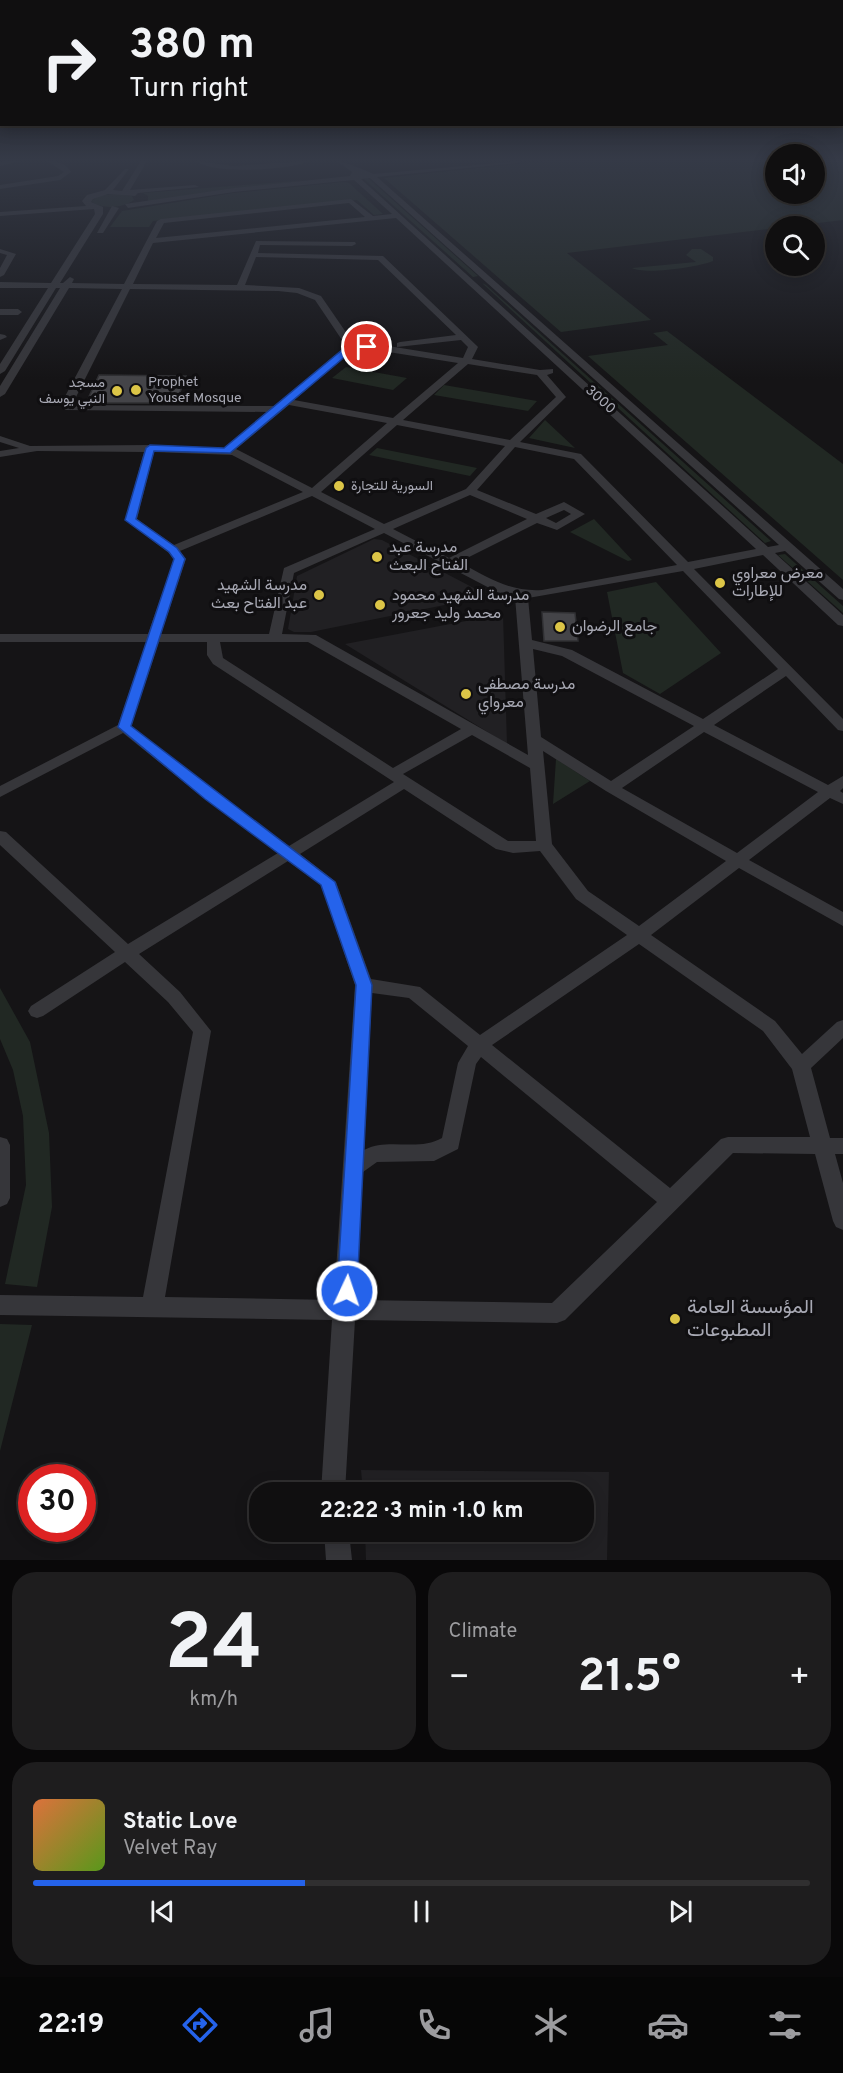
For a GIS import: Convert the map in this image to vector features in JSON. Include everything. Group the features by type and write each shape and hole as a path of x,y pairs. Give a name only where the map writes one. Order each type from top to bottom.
{"street":[{"path":"0,371 87,234"},
{"path":"0,394 99,234"},
{"path":"156,234 66,404 69,408 277,409"},
{"path":"153,241 226,234"},
{"path":"240,288 259,243 275,234"},
{"name":"3000","path":"418,234 843,622"},
{"name":"3000","path":"436,234 843,596"},
{"path":"320,244 364,238"},
{"path":"259,243 352,244"},
{"path":"0,250 12,254 3,265 0,275"},
{"path":"173,550 315,491 398,422 466,361 473,347 380,258 253,255"},
{"path":"469,281 486,279"},
{"path":"0,285 240,288 299,291 318,298 351,347"},
{"path":"0,312 18,312"},
{"path":"382,348 463,337"},
{"path":"227,451 277,409 289,402 351,347 382,348 540,373 564,368"},
{"path":"275,639 288,571 470,491 513,443 561,397 540,373"},
{"path":"289,402 577,456 843,727"},
{"path":"0,439 37,448"},
{"path":"0,454 37,448 150,448 227,451 246,456 503,590 521,595 542,594 788,547"},
{"path":"0,792 124,727 180,559 173,550 131,520 150,448"},
{"path":"450,562 535,517 470,491"},
{"path":"521,595 544,845 582,895 769,1026 801,1066 833,1146 843,1221"},
{"path":"0,638 311,638 535,765"},
{"path":"213,639 214,655 218,661 502,845 513,848 544,845"},
{"path":"354,1167 374,1154 434,1153 451,1143 467,1064 479,1045 639,935 738,860 838,790 704,725 567,653 526,643"},
{"path":"611,788 786,670"},
{"path":"124,727 210,796 328,882 364,985 346,1312 334,1482"},
{"path":"37,1011 125,952 290,855 472,729"},
{"path":"534,739 611,788 843,920"},
{"path":"0,836 174,997 202,1031 153,1308"},
{"path":"364,985 414,992 671,1201"},
{"path":"801,1066 843,1027"},
{"path":"0,1145 0,1197"},
{"path":"0,1305 346,1312 557,1313 728,1145 833,1146"},
{"path":"338,1542 339,1560"}],"shaded area":[{"path":"425,234 431,234 478,276 473,277"},
{"path":"448,234 728,234 567,253 651,320 561,332"},
{"path":"692,249 701,249 713,257 713,261 672,269 648,271 632,268 696,262 686,255"},
{"path":"482,283 486,285 771,541 765,543"},
{"path":"667,331 843,464 843,580 588,356 668,345 653,333"},
{"path":"346,367 407,378 393,390 332,378"},
{"path":"444,385 537,401 528,411 434,395"},
{"path":"545,420 575,448 529,438"},
{"path":"377,448 477,468 470,476 369,455"},
{"path":"594,519 632,560 628,561 570,532"},
{"path":"374,539 382,540 489,596 311,632 294,632 288,629 297,576"},
{"path":"785,554 843,606 843,613 778,555"},
{"path":"656,582 721,653 660,694 623,673 607,592"},
{"name":"مدرسة مصطفى معرواي","path":"503,614 507,744 345,644"},
{"path":"556,759 590,781 553,804"},
{"path":"0,988 30,1042 49,1133 52,1207 37,1287 5,1284 26,1185 23,1116 13,1070 0,1039"},
{"path":"0,1324 32,1325 0,1451"},
{"path":"361,1470 609,1472 607,1560 366,1560 365,1542 594,1542 594,1482 362,1482"}],"building":[{"name":"Prophet Yousef Mosque","path":"99,375 186,376 176,403 86,403"},
{"name":"جامع الرضوان","path":"542,612 575,613 578,641 544,641"}],"place":[{"name":"Prophet Yousef Mosque","path":"136,390"},
{"name":"مسجد النبي يوسف","path":"117,391"},
{"name":"السورية للتجارة","path":"339,486"},
{"name":"مدرسة عبد الفتاح البعث","path":"377,557"},
{"name":"معرض معراوي للإطارات","path":"720,583"},
{"name":"مدرسة الشهيد عبد الفتاح بعث","path":"319,595"},
{"name":"مدرسة الشهيد محمود محمد وليد جعرور","path":"380,605"},
{"name":"جامع الرضوان","path":"560,627"},
{"name":"مدرسة مصطفى معرواي","path":"466,694"},
{"name":"المؤسسة العامة المطبوعات","path":"675,1319"}],"route":[{"path":"347,1291 364,985 328,882 210,796 124,727 180,559 162,541 142,530 131,520 150,448 227,451 277,409 289,402 351,347 367,347"}]}
